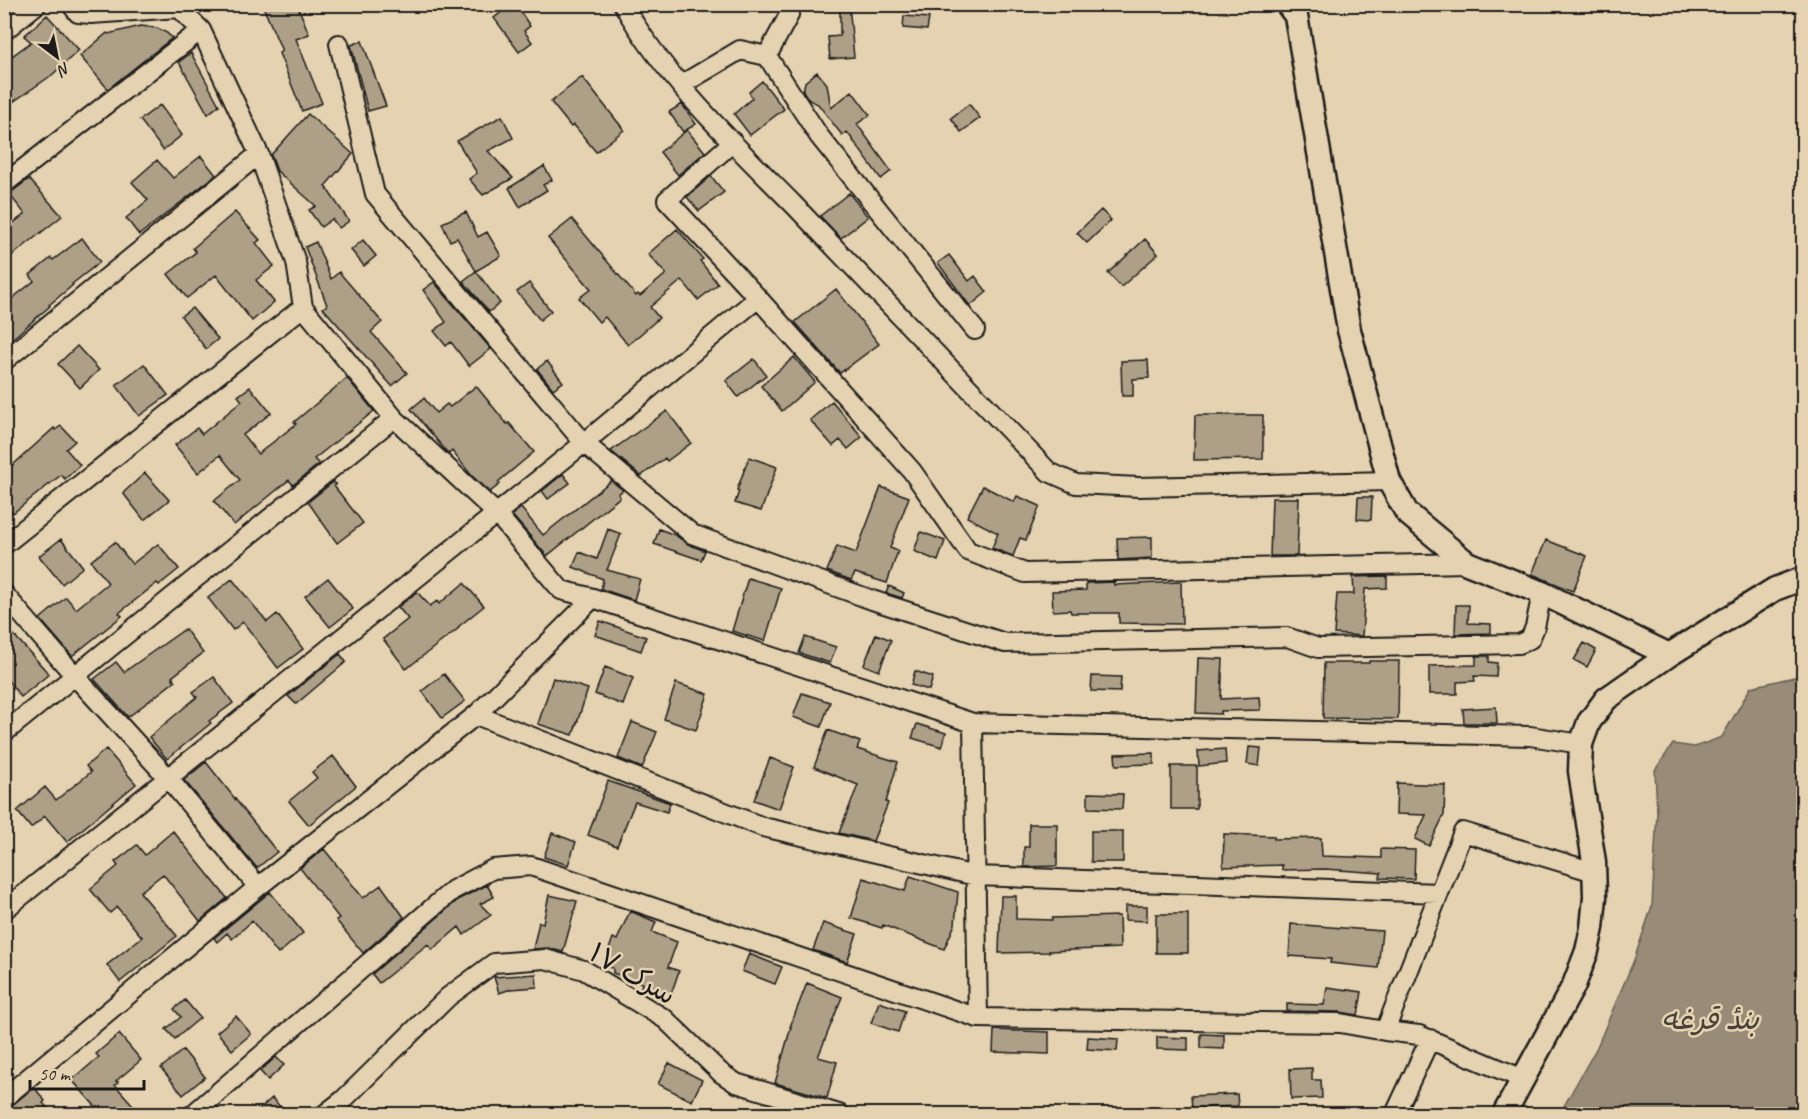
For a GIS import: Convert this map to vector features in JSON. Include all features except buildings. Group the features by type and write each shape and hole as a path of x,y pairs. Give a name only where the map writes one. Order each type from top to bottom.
{"main road":[{"path":"1287,4 1296,16 1349,330 1389,481 1407,513 1467,563 1542,593 1669,655"},
{"path":"1504,1114 1574,984 1587,951 1595,897 1594,872 1580,771 1581,744 1589,722 1606,699 1669,655 1775,589 1803,578"}],"street":[{"path":"4,30 37,4"},
{"path":"71,4 78,13 91,14 178,8 201,30 259,154 296,262 303,307 394,418 496,513 561,590 593,598 973,723 1530,736 1581,744"},
{"path":"623,4 639,33 681,85 1049,472 1076,484 1139,487 1389,481"},
{"path":"767,56 789,15 790,4"},
{"path":"4,184 201,30"},
{"path":"339,44 375,194 584,443 692,534 872,600 1005,643 1287,637 1318,648 1519,644 1530,639 1535,627 1542,593"},
{"path":"681,85 740,50 767,56 819,136 975,330"},
{"path":"733,142 667,200 912,471 968,551 1025,573 1467,563"},
{"path":"4,361 259,154"},
{"path":"4,910 584,443 758,298"},
{"path":"4,545 303,307"},
{"path":"4,733 394,418"},
{"path":"4,594 168,778 258,887"},
{"path":"4,1098 258,887 476,715 593,598"},
{"path":"476,715 763,827 976,876 1439,892"},
{"path":"973,723 978,1018"},
{"path":"1385,1030 1462,832 1594,872"},
{"path":"193,1114 453,890 493,869 531,866 750,938 978,1018 1340,1023 1419,1035 1523,1079"},
{"name":"سرک ۱۷","path":"325,1114 343,1100 448,997 494,963 545,959 584,970 665,1019 721,1073 736,1083 839,1114"},
{"path":"1395,1114 1430,1040"}],"water":[{"name":"بندٔ قرغه","path":"1803,675 1803,1114 1576,1114 1564,1106 1597,1047 1634,960 1652,906 1657,812 1655,770 1673,744 1695,747 1722,737 1751,687"}]}
